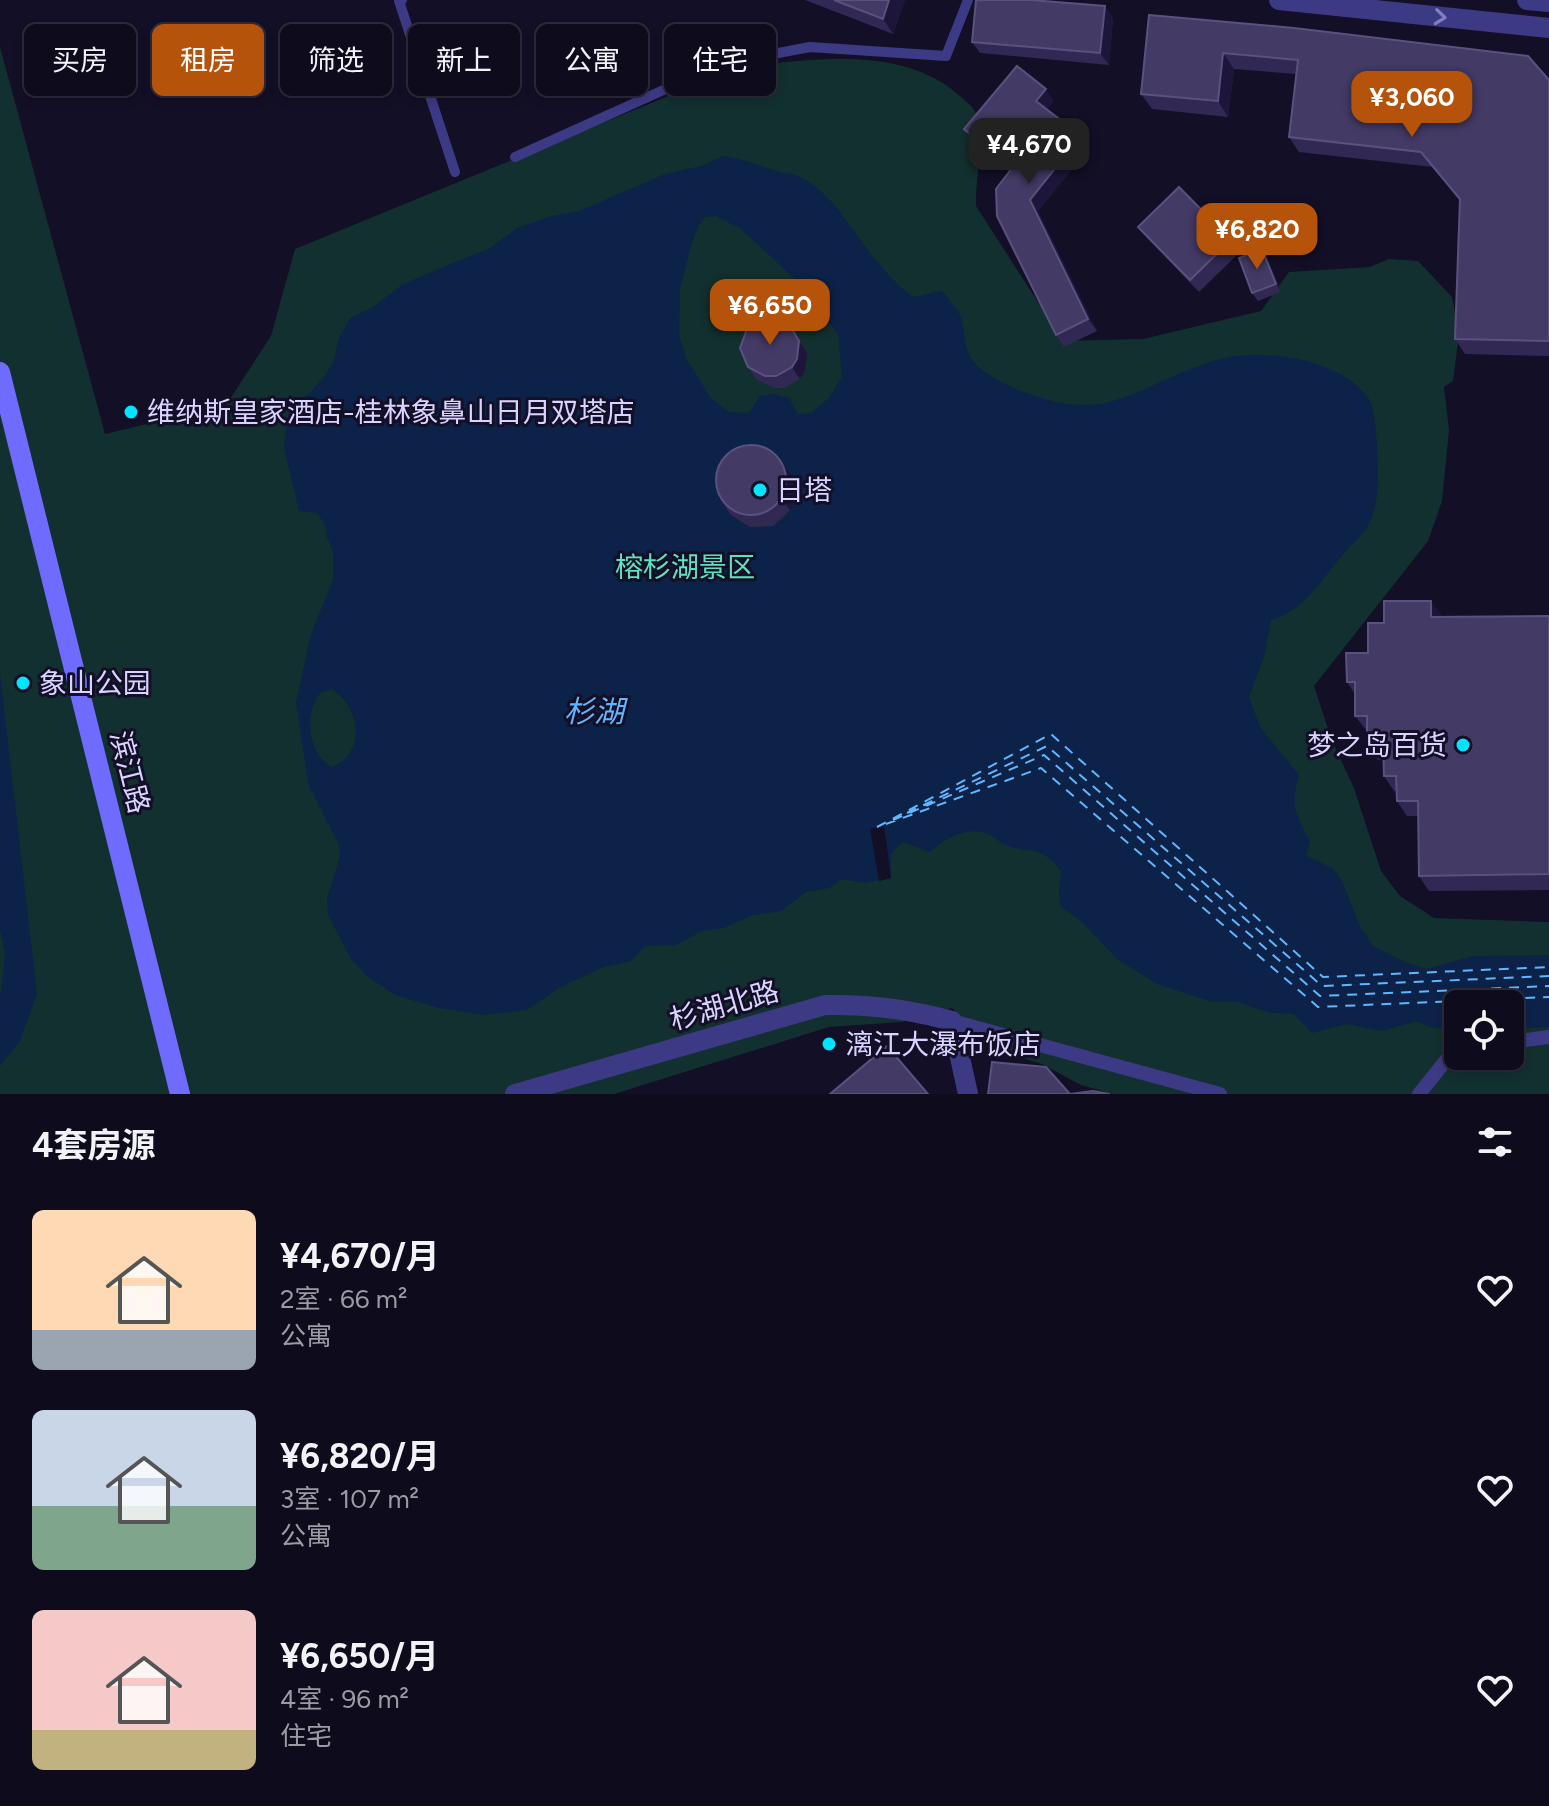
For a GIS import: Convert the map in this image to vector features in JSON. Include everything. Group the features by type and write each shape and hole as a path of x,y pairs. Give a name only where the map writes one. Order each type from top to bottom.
{"main road":[{"name":"滨江路","path":"0,372 180,1094"}],"street":[{"path":"1279,0 1549,28"},
{"path":"1527,0 1549,2"},
{"name":"杉湖北路","path":"515,1094 825,1005 914,1010 1220,1094"},
{"path":"952,1021 968,1094"},
{"path":"1524,1040 1549,1037"},
{"path":"1419,1094 1444,1063"}],"lane":[{"path":"402,0 399,1 455,172"},
{"path":"515,157 721,64 810,47 946,56 968,0"}],"green space":[{"name":"榕杉湖景区","path":"0,47 105,434 226,405 271,336 295,249 668,96 776,96 776,63 851,59 907,67 932,77 967,102 976,114 980,137 976,206 1063,341 1143,339 1261,311 1289,272 1370,267 1389,259 1418,261 1452,297 1459,334 1453,381 1444,387 1449,430 1442,501 1428,541 1314,686 1332,741 1354,788 1381,871 1400,896 1434,918 1549,922 1549,1094 1113,1094 1081,1085 1042,1064 1000,1051 952,1008 901,1022 829,1027 614,1094 0,1094"}],"water":[{"name":"杉湖","path":"723,156 792,174 812,184 838,209 872,256 902,288 913,297 942,291 960,315 968,350 979,367 1005,384 1034,396 1068,404 1105,403 1206,363 1257,355 1299,359 1338,373 1354,383 1367,396 1375,420 1378,467 1371,518 1361,536 1307,598 1297,607 1271,620 1264,657 1249,697 1260,727 1299,775 1295,802 1310,841 1306,855 1333,869 1342,881 1360,926 1373,946 1427,969 1473,956 1549,955 1549,1027 1524,1028 1524,990 1444,990 1444,1028 1433,1028 1416,1021 1382,1031 1346,1024 1312,1033 1294,1014 1270,1013 1237,1002 1212,1002 1157,984 1117,959 1082,922 1060,906 1061,871 1048,857 1008,846 992,836 975,831 951,837 930,852 903,842 891,854 891,878 865,883 842,879 829,888 806,892 781,911 753,915 724,928 702,931 676,945 645,946 631,961 601,968 559,988 527,1010 484,1015 439,1008 395,995 367,976 351,959 328,915 327,899 340,856 338,843 308,784 296,702 311,634 333,580 333,552 325,524 317,513 299,511 284,447 293,404 310,393 324,377 334,361 338,340 350,318 373,307 403,284 490,248 517,228 579,211 665,174 701,166","holes":["716,216 741,229 795,279 838,334 842,377 829,398 811,413 798,414 789,398 773,394 760,396 749,413 729,412 710,397 686,358 679,335 680,289 698,227 705,217","775,459 789,473 794,488 793,502 787,515 776,523 762,527 746,525 730,514","332,689 349,707 356,730 351,751 332,767 317,753 310,722 320,693"]},
{"path":"0,673 37,994 20,1041 0,1066 0,997 5,956 0,929"}],"pier":[{"path":"884,826 891,878 879,881 870,829"}],"building":[{"path":"834,0 889,0 883,19"},
{"path":"976,0 1031,0 1105,6 1100,53 972,42"},
{"path":"1149,15 1294,28 1528,56 1549,80 1549,341 1455,339 1460,199 1421,152 1289,137 1298,60 1223,53 1218,101 1141,94"},
{"path":"1017,66 1046,89 1036,101 1081,136 1030,200 1088,319 1056,335 997,216 996,189 1012,168 964,129"},
{"path":"1179,187 1231,240 1190,280 1138,227"},
{"path":"1262,249 1276,284 1252,293 1239,258"},
{"path":"764,319 782,320 790,326 799,341 797,359 792,367 776,376 765,376 748,367 740,348 747,329"},
{"name":"日塔","path":"744,445 758,445 780,460 786,480 784,493 776,505 758,515 744,515 722,500 716,487 716,473 731,451"},
{"name":"梦之岛百货","path":"1384,601 1431,601 1431,617 1549,616 1549,874 1419,876 1418,801 1397,801 1396,776 1384,776 1383,745 1367,745 1367,716 1355,716 1355,682 1347,682 1346,653 1368,653 1368,623 1384,623"},
{"path":"887,1046 928,1094 830,1094"},
{"path":"992,1062 1046,1067 1070,1094 988,1094"},
{"path":"1093,1091 1110,1094 1070,1094"}],"ferry route":[{"path":"877,827 1051,734 1323,977 1549,967"},
{"path":"907,813 1047,746 1322,986 1549,976"},
{"path":"893,820 1044,755 1320,996 1549,986"},
{"path":"886,824 1041,768 1318,1007 1549,997"}],"place":[{"name":"维纳斯皇家酒店-桂林象鼻山日月双塔店","path":"131,412"},
{"name":"日塔","path":"760,490"},
{"name":"象山公园","path":"23,683"},
{"name":"梦之岛百货","path":"1463,745"},
{"name":"漓江大瀑布饭店","path":"829,1044"}]}
